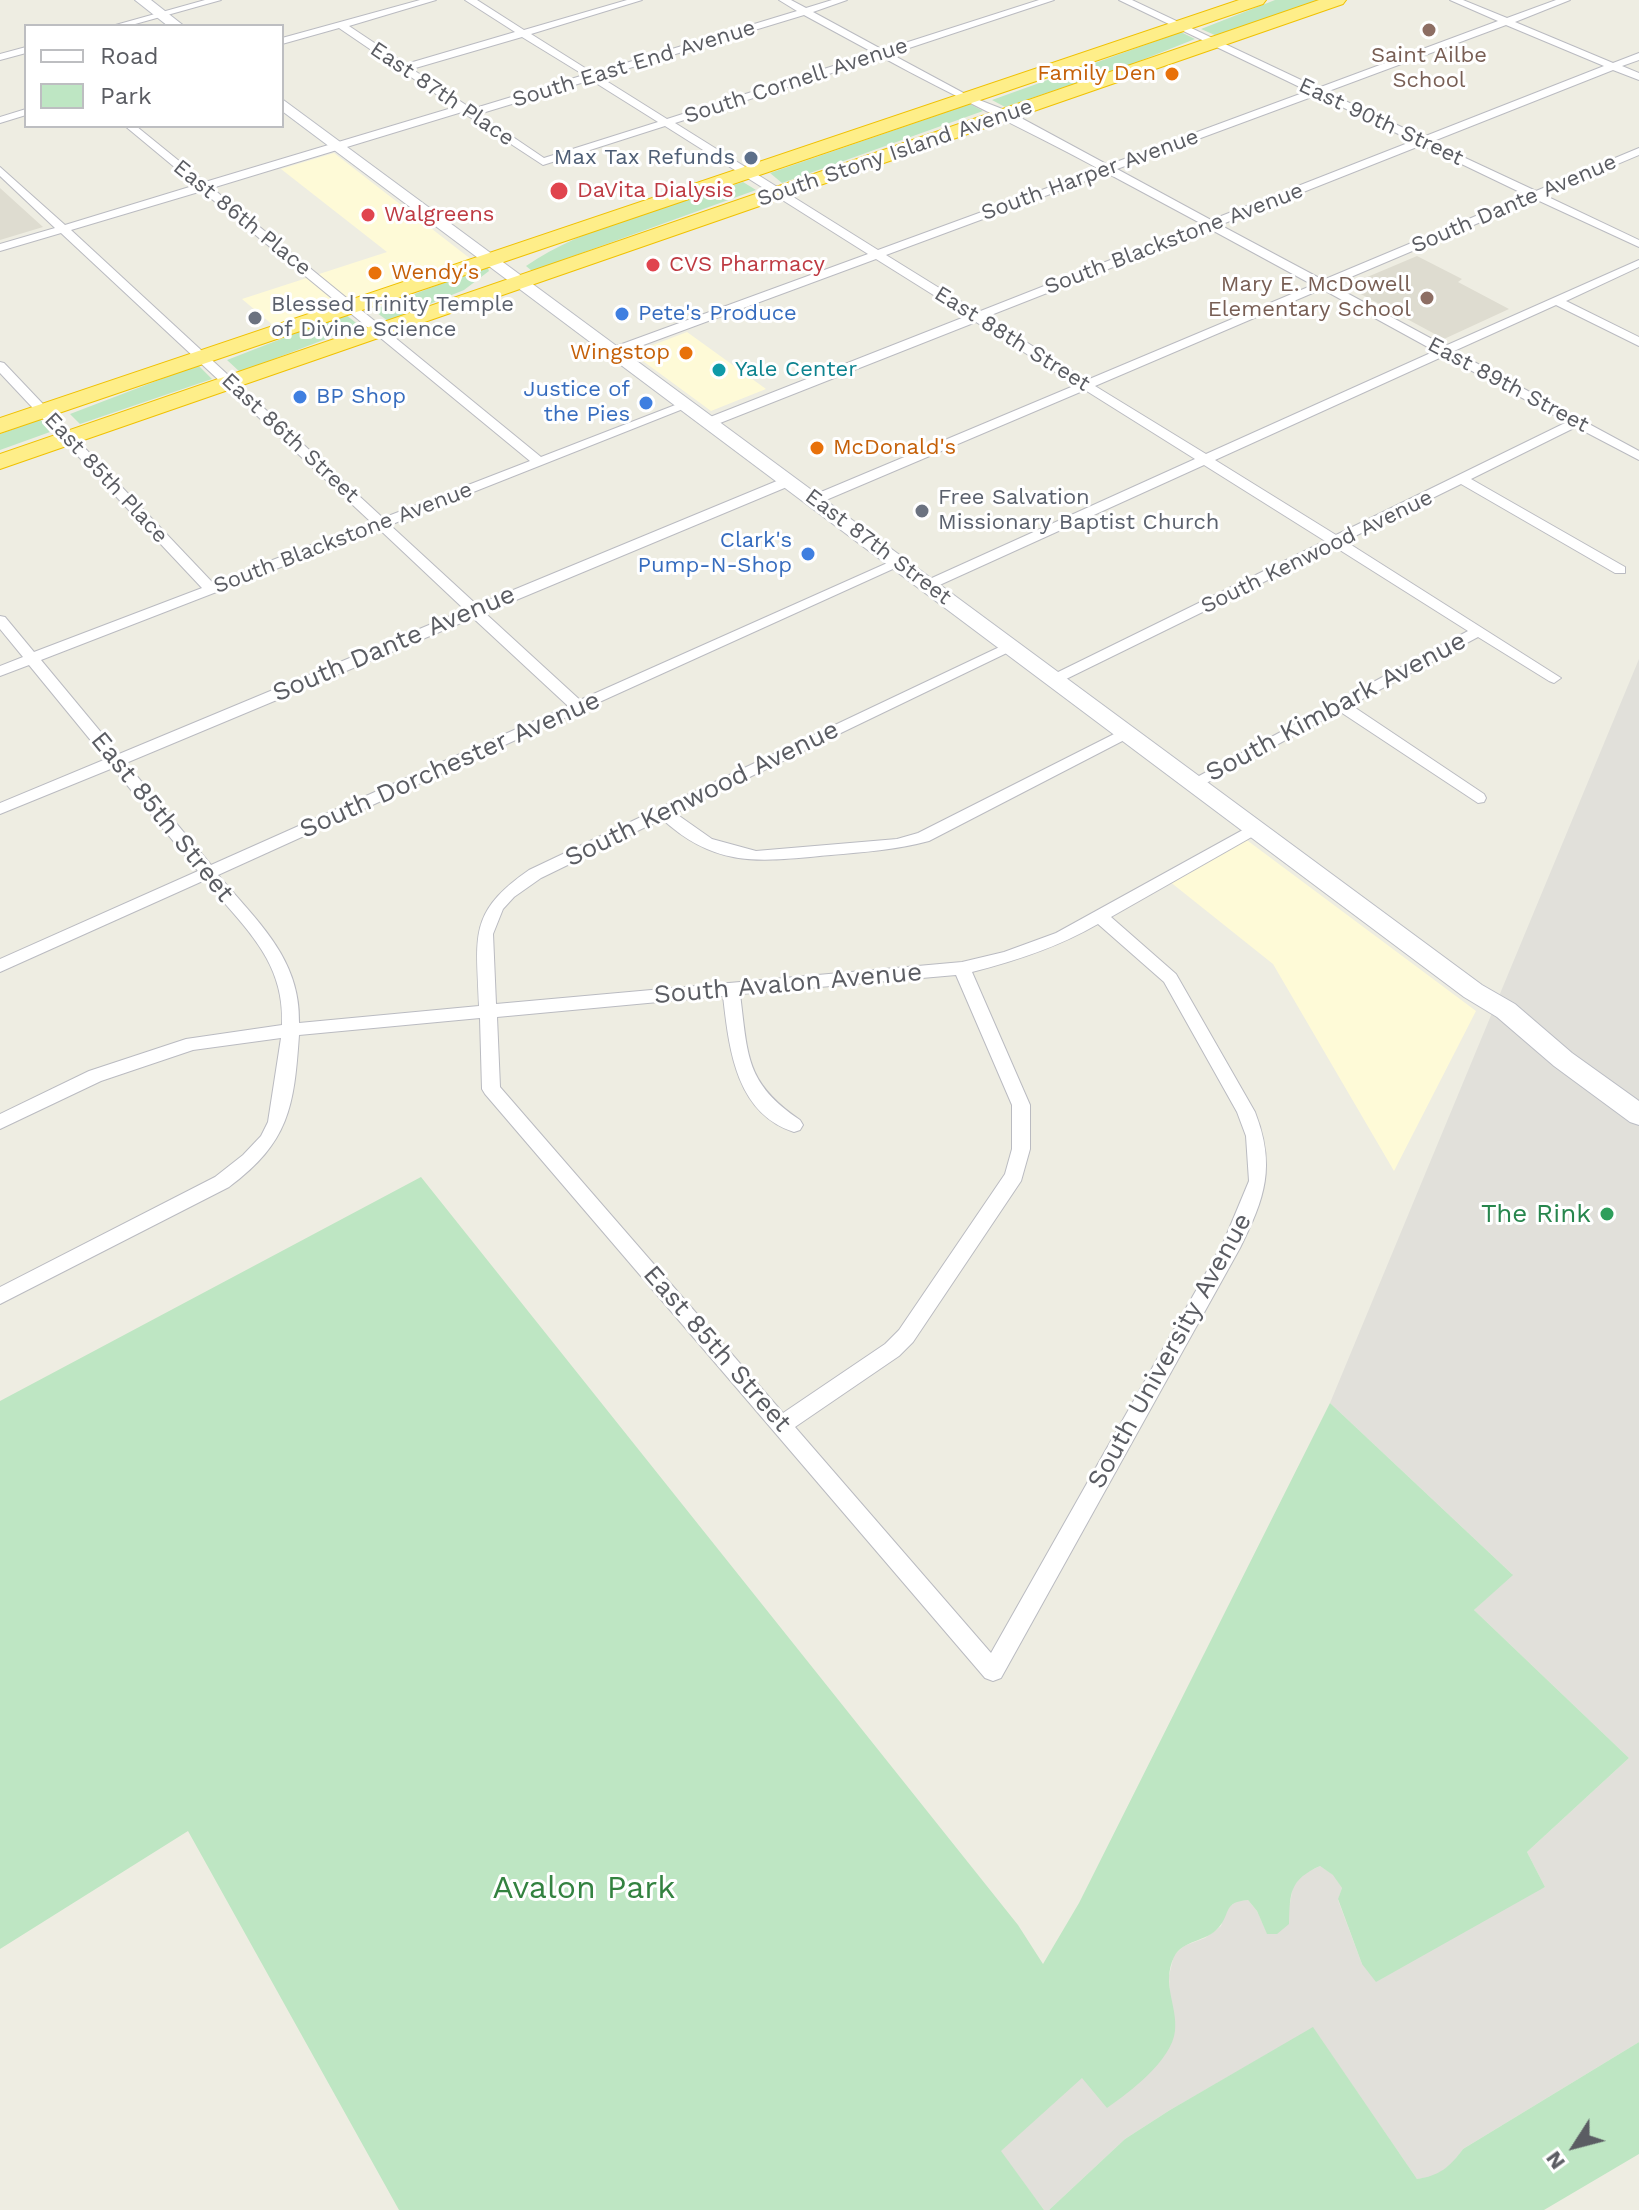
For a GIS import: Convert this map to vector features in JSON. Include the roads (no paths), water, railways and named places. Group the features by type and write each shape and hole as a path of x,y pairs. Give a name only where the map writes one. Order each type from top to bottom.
{"highway":[{"name":"South Stony Island Avenue","path":"0,426 1257,0"},
{"name":"South Stony Island Avenue","path":"0,462 1337,0"},
{"path":"521,281 520,266 565,236"},
{"path":"462,301 495,267 492,260"}],"main road":[{"path":"142,0 174,24"},
{"name":"East 87th Street","path":"284,105 1473,991 1479,1007 1526,1042 1552,1050 1639,1115"}],"street":[{"path":"124,24 216,0"},
{"path":"284,40 431,0"},
{"name":"East 88th Street","path":"470,0 1554,678"},
{"path":"404,68 637,0"},
{"name":"East 89th Street","path":"784,0 965,98 1006,114 1639,456"},
{"name":"South East End Avenue","path":"0,248 842,0"},
{"name":"South Cornell Avenue","path":"543,162 1049,0"},
{"name":"East 90th Street","path":"1124,0 1639,244"},
{"path":"1455,0 1639,77"},
{"name":"South Harper Avenue","path":"615,351 1565,0"},
{"name":"East 87th Place","path":"341,25 543,162"},
{"path":"0,57 24,51"},
{"name":"South Blackstone Avenue","path":"710,422 1639,56"},
{"path":"0,120 24,113"},
{"name":"East 86th Place","path":"132,128 539,462"},
{"name":"South Dante Avenue","path":"814,500 1637,154"},
{"name":"East 86th Street","path":"0,170 578,707"},
{"path":"928,585 1639,263"},
{"path":"1557,301 1639,342"},
{"name":"East 85th Place","path":"0,366 211,589"},
{"name":"South Blackstone Avenue","path":"0,671 687,405"},
{"name":"South Kenwood Avenue","path":"1055,679 1577,422"},
{"path":"1463,480 1620,570"},
{"name":"South Dante Avenue","path":"0,809 789,481"},
{"name":"South Dorchester Avenue","path":"0,966 899,563"},
{"name":"East 85th Street","path":"0,620 274,953 289,987 289,1030"},
{"name":"South Kimbark Avenue","path":"1194,783 1478,631"},
{"name":"South Kenwood Avenue","path":"487,1011 485,934 496,907 508,893 535,874 1010,646"},
{"path":"1340,705 1478,798"},
{"path":"665,813 701,844 736,854 756,856 897,844 946,828 1127,733"},
{"name":"South Avalon Avenue","path":"289,1030 962,968 1036,948 1100,917 1256,830"},
{"name":"South University Avenue","path":"993,1671 1233,1243 1258,1181 1255,1136 1246,1112 1184,1000 1156,964 1100,917"},
{"path":"783,1424 892,1350 906,1336 1014,1176 1022,1151 1024,1127 1021,1105 962,968"},
{"path":"731,989 743,1075 762,1103 794,1125"},
{"name":"East 85th Street","path":"487,1011 491,1089 993,1671"},
{"path":"0,1122 95,1076 148,1057 192,1044 289,1030 281,1114 271,1136 242,1168 222,1182 0,1296"}],"place":[{"name":"Saint Ailbe School","path":"1429,30"},
{"name":"Family Den","path":"1172,74"},
{"name":"Max Tax Refunds","path":"751,158"},
{"name":"DaVita Dialysis","path":"559,191"},
{"name":"Walgreens","path":"368,215"},
{"name":"CVS Pharmacy","path":"653,265"},
{"name":"Wendy's","path":"375,273"},
{"name":"Mary E. McDowell Elementary School","path":"1427,298"},
{"name":"Pete's Produce","path":"622,314"},
{"name":"Blessed Trinity Temple of Divine Science","path":"255,318"},
{"name":"Wingstop","path":"686,353"},
{"name":"Yale Center","path":"719,370"},
{"name":"BP Shop","path":"300,397"},
{"name":"Justice of the Pies","path":"646,403"},
{"name":"McDonald's","path":"817,448"},
{"name":"Free Salvation Missionary Baptist Church","path":"922,511"},
{"name":"Clark's Pump-N-Shop","path":"808,554"},
{"name":"The Rink","path":"1607,1214"}],"park label":[{"name":"Avalon Park","path":"584,1889"}]}
